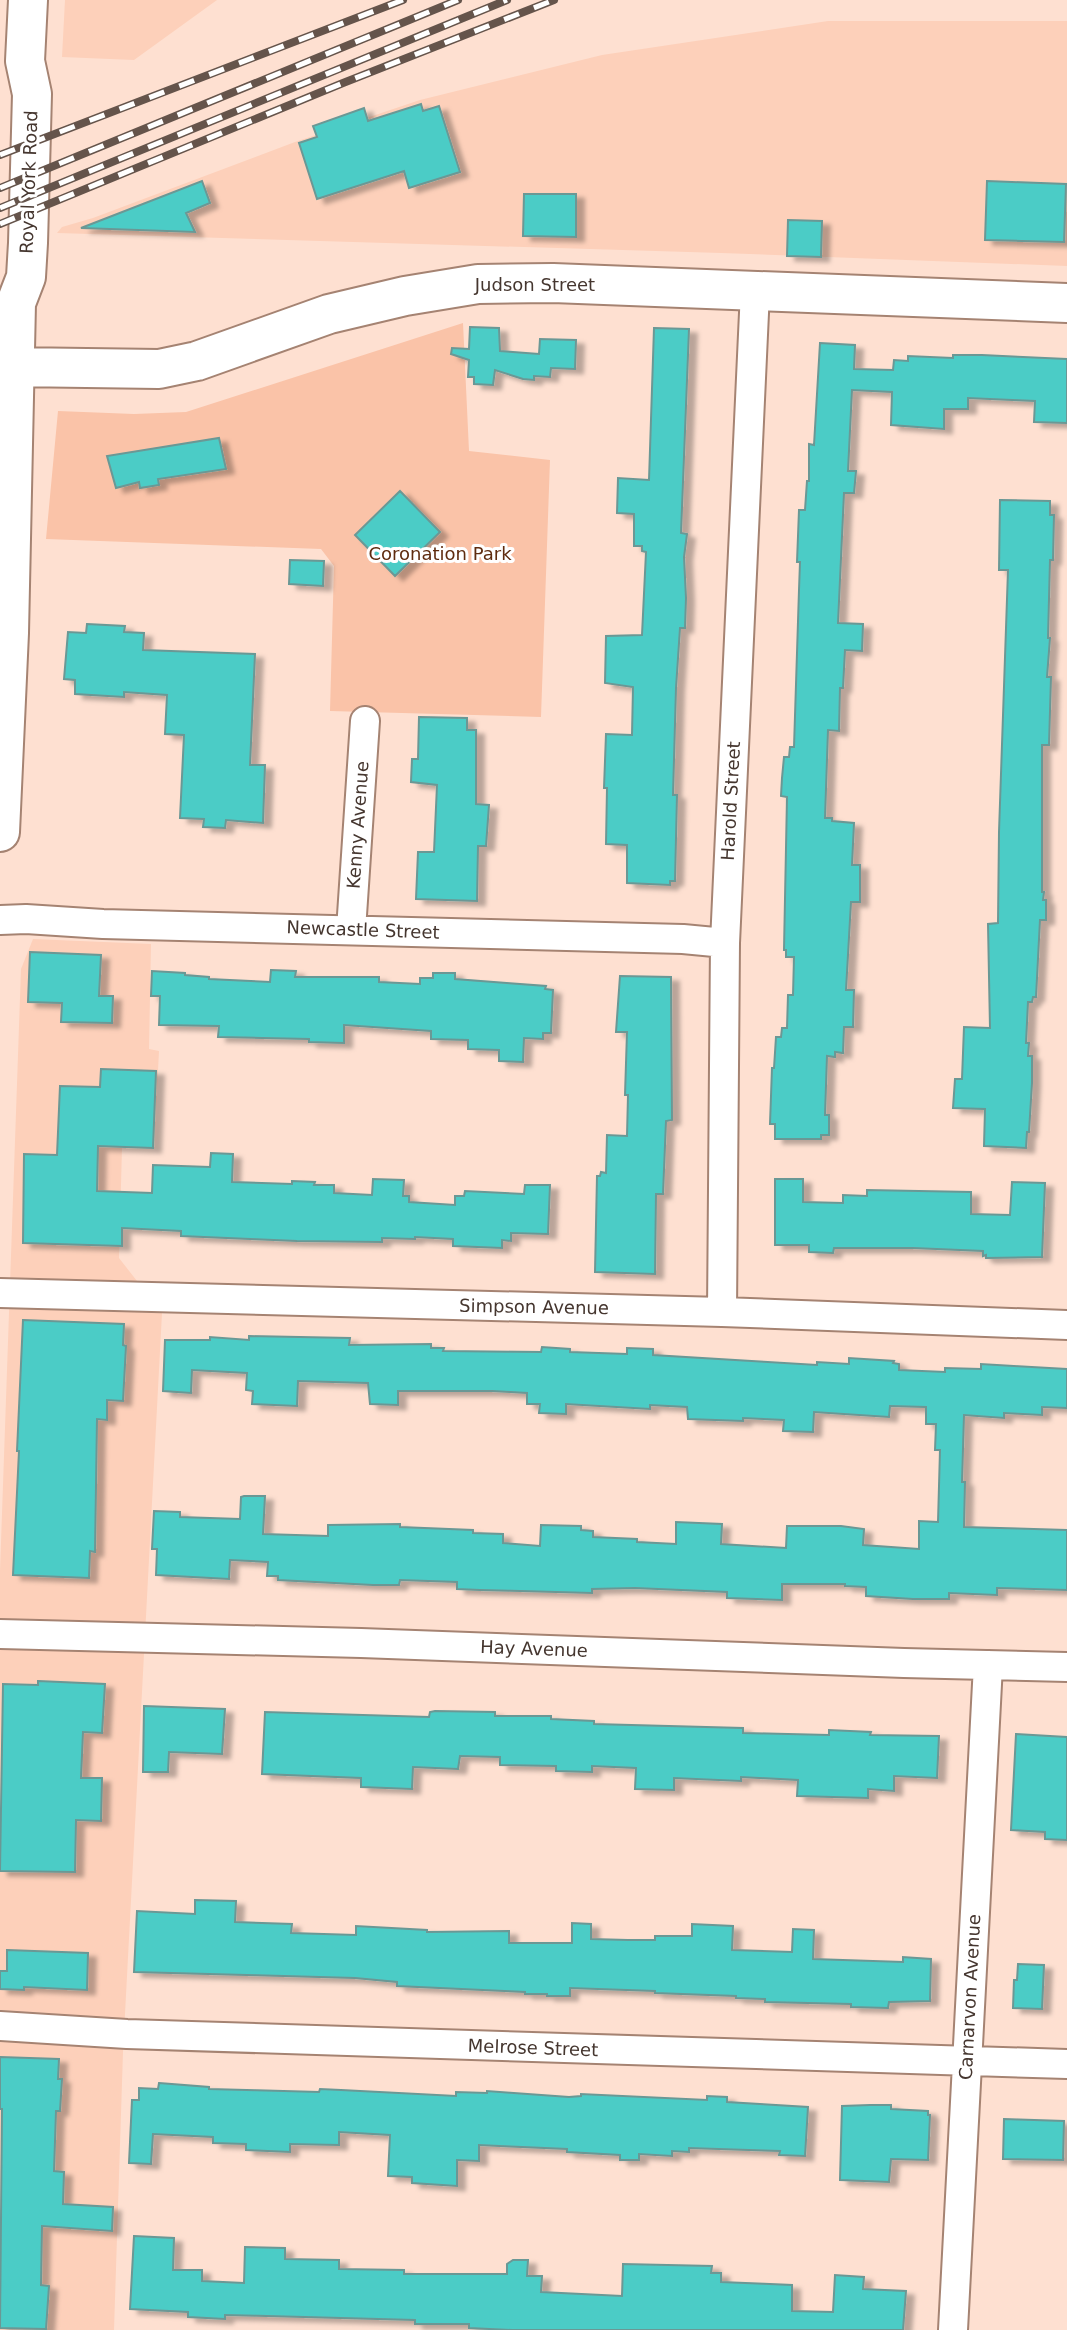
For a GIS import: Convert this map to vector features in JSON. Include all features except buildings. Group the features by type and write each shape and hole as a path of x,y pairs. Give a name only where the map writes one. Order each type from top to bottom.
{"street":[{"name":"Royal York Road","path":"0,832 9,633 16,303 26,277 28,243 32,94 24,61 27,0"},
{"name":"Judson Street","path":"15,367 159,369 197,361 329,314 441,288 478,284 553,283 1067,303"},
{"name":"Harold Street","path":"722,1312 725,943 755,291"},
{"name":"Kenny Avenue","path":"351,930 365,721"},
{"name":"Newcastle Street","path":"0,920 683,939 725,943"},
{"name":"Simpson Avenue","path":"0,1293 722,1312 1067,1325"},
{"name":"Hay Avenue","path":"0,1634 361,1643 1067,1667"},
{"name":"Carnarvon Avenue","path":"953,2330 988,1665"},
{"name":"Melrose Street","path":"0,2026 127,2034 966,2063 1067,2064"}],"shaded area":[{"path":"65,0 217,0 134,60 62,57"},
{"path":"828,21 1067,21 1067,266 57,233 62,227 93,218 295,142 420,100 602,55"},
{"path":"33,939 151,944 149,1049 159,1051 154,1149 122,1148 119,1258 162,1313 123,2052 114,2330 0,2330 0,1571 21,969"}],"green space":[{"name":"Coronation Park","path":"463,323 469,451 550,460 541,717 330,711 334,566 321,549 46,539 58,411 134,414 186,412"}],"railway":[{"path":"0,155 403,0"},
{"path":"0,188 458,0"},
{"path":"0,208 507,0"},
{"path":"0,224 343,83 554,0"}]}
